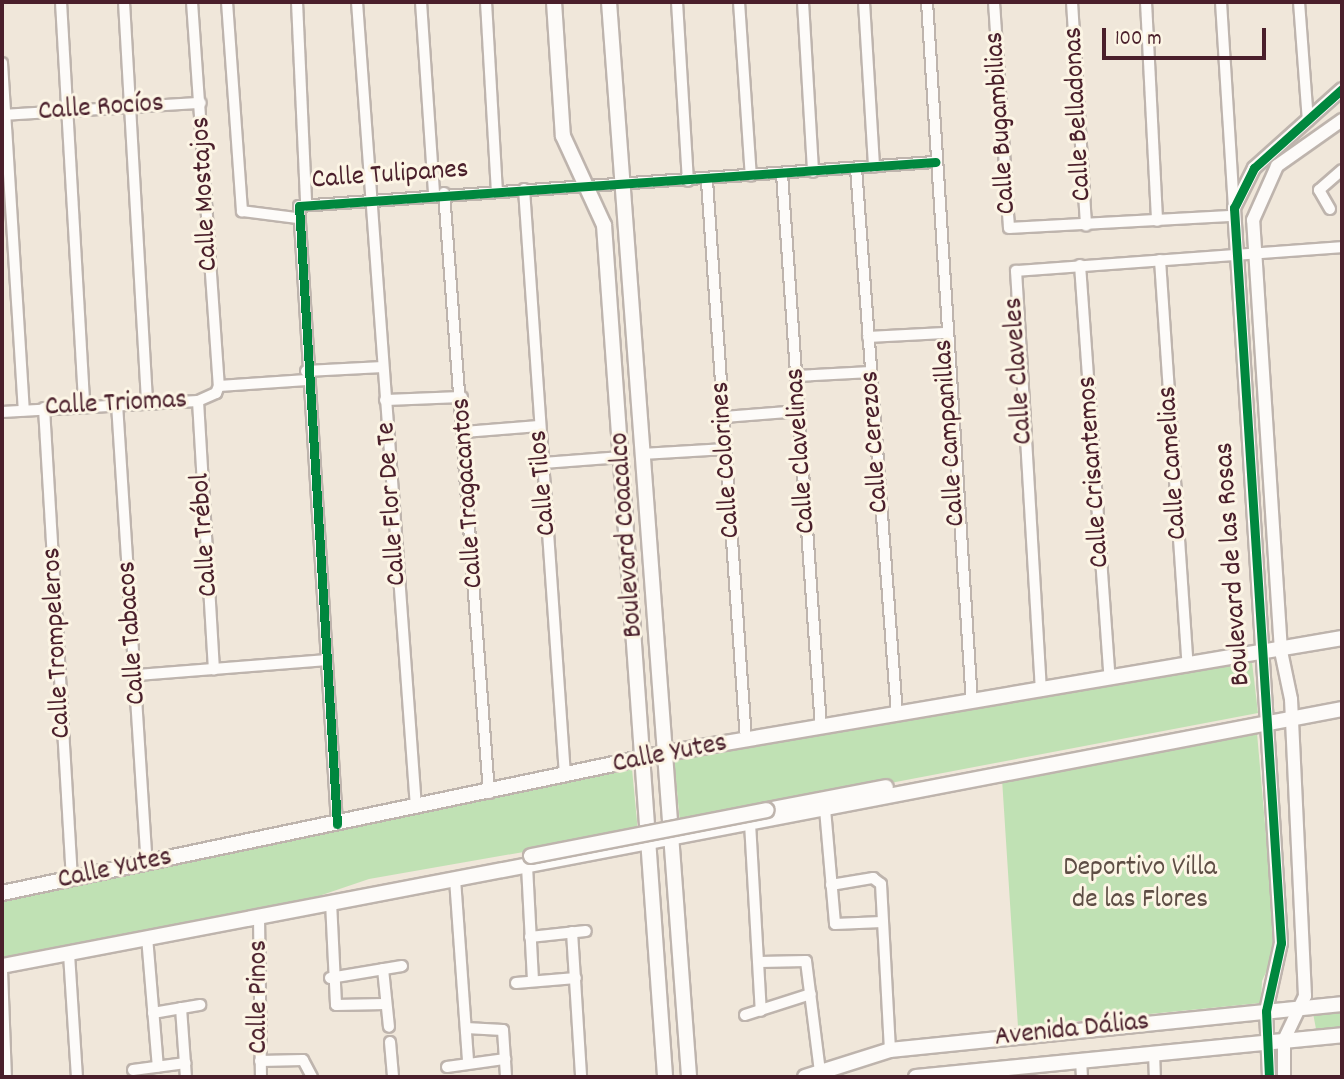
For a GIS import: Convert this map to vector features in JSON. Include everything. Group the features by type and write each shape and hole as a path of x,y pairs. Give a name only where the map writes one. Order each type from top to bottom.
{"main road":[{"name":"Boulevard Coacalco","path":"554,2 563,136 584,188 604,225 652,842 665,1077"},
{"name":"Boulevard Coacalco","path":"609,2 625,185 642,454 675,837 689,1077"},
{"name":"Calle Yutes","path":"2,893 489,793 666,753 1281,651 1342,638"},
{"path":"335,901 455,879 529,861 652,842 1342,709"},
{"path":"2,968 767,810 908,783 967,780"},
{"name":"Avenida Dálias","path":"805,1077 890,1050 1342,1004"},
{"name":"Avenida Dálias","path":"916,1077 1002,1072 1081,1059 1342,1035"}],"street":[{"path":"61,2 84,406"},
{"path":"124,2 147,401"},
{"path":"192,2 200,2"},
{"name":"Calle Mostajos","path":"192,2 219,386"},
{"path":"227,2 242,211 297,218"},
{"path":"297,2 306,203"},
{"name":"Calle Flor De Te","path":"357,2 416,808"},
{"name":"Calle Tragacantos","path":"421,2 462,397 489,793"},
{"path":"486,2 497,191"},
{"path":"677,2 688,181"},
{"path":"738,2 751,176"},
{"path":"803,2 813,172"},
{"path":"864,2 874,167"},
{"name":"Calle Campanillas","path":"927,2 944,333 972,703"},
{"name":"Calle Bugambilias","path":"994,2 1006,223 1016,231 1157,221 1234,212"},
{"name":"Calle Belladonas","path":"1072,2 1086,226"},
{"path":"1146,2 1157,221"},
{"path":"1221,2 1234,212"},
{"path":"1299,2 1308,121"},
{"path":"2,63 3,115 24,410"},
{"name":"Boulevard de las Rosas","path":"1269,1077 1266,1010 1281,943 1234,255 1234,212 1245,178 1342,89"},
{"name":"Calle Rocíos","path":"3,115 201,103"},
{"name":"Boulevard de las Rosas","path":"1304,1007 1287,720 1290,691 1281,651 1253,257 1253,220 1267,179 1288,155 1342,120"},
{"name":"Calle Tulipanes","path":"337,824 297,218 306,203 707,181 935,162"},
{"name":"Calle Cerezos","path":"856,168 897,715"},
{"path":"1330,209 1319,190 1342,170"},
{"name":"Calle Clavelinas","path":"782,174 821,728"},
{"name":"Calle Colorines","path":"707,181 746,740"},
{"name":"Calle Tilos","path":"524,189 565,776"},
{"name":"Calle Claveles","path":"1041,691 1014,276 1022,268 1234,255 1253,257 1342,247"},
{"name":"Calle Camelias","path":"1160,260 1188,666"},
{"name":"Calle Crisantemos","path":"1080,265 1110,679"},
{"path":"868,337 944,333"},
{"name":"Calle Triomas","path":"2,412 147,401 198,401 216,393 219,386 383,366"},
{"path":"796,376 871,372"},
{"path":"385,400 462,397"},
{"name":"Calle Trébol","path":"198,401 214,670"},
{"name":"Calle Tabacos","path":"117,404 148,863"},
{"name":"Calle Trompeleros","path":"44,408 72,879"},
{"path":"724,417 800,411"},
{"path":"464,432 539,426"},
{"path":"642,454 726,449"},
{"path":"543,463 622,457"},
{"path":"135,675 325,660"},
{"path":"825,809 835,924 882,922"},
{"path":"750,823 761,1011"},
{"path":"529,861 533,981"},
{"path":"455,879 468,1062"},
{"path":"831,885 878,879 890,1050"},
{"path":"335,901 330,978 341,1008 385,1004"},
{"name":"Calle Pinos","path":"259,916 261,1077"},
{"path":"530,936 586,931"},
{"path":"572,932 581,1077"},
{"path":"146,937 158,1067"},
{"path":"69,954 77,1077"},
{"path":"760,962 806,961 820,1072"},
{"path":"330,978 402,966"},
{"path":"2,968 6,1077"},
{"path":"383,969 388,1027"},
{"path":"516,983 576,978"},
{"path":"745,1015 811,994"},
{"path":"153,1013 200,1005"},
{"path":"1284,1077 1284,1040 1304,1007"},
{"path":"181,1008 186,1077"},
{"path":"466,1028 503,1030 506,1077"},
{"path":"390,1042 393,1077"},
{"path":"1154,1052 1155,1077"},
{"path":"447,1067 505,1059"},
{"path":"1081,1059 1082,1077"},
{"path":"260,1062 303,1060 312,1077"},
{"path":"133,1070 186,1063"}],"green space":[{"path":"1252,662 1258,713 680,823 674,758"},
{"name":"Deportivo Villa de las Flores","path":"1257,733 1276,950 1262,981 1261,1003 1018,1027 1002,779"},
{"path":"632,769 638,832 369,879 313,898 2,957 2,899"},
{"path":"1342,1008 1342,1027 1316,1029 1313,1013"}],"cycle path":[{"path":"1269,1077 1266,1011 1281,943 1234,208 1254,168 1342,89"},
{"path":"337,824 299,206 935,162"}]}
